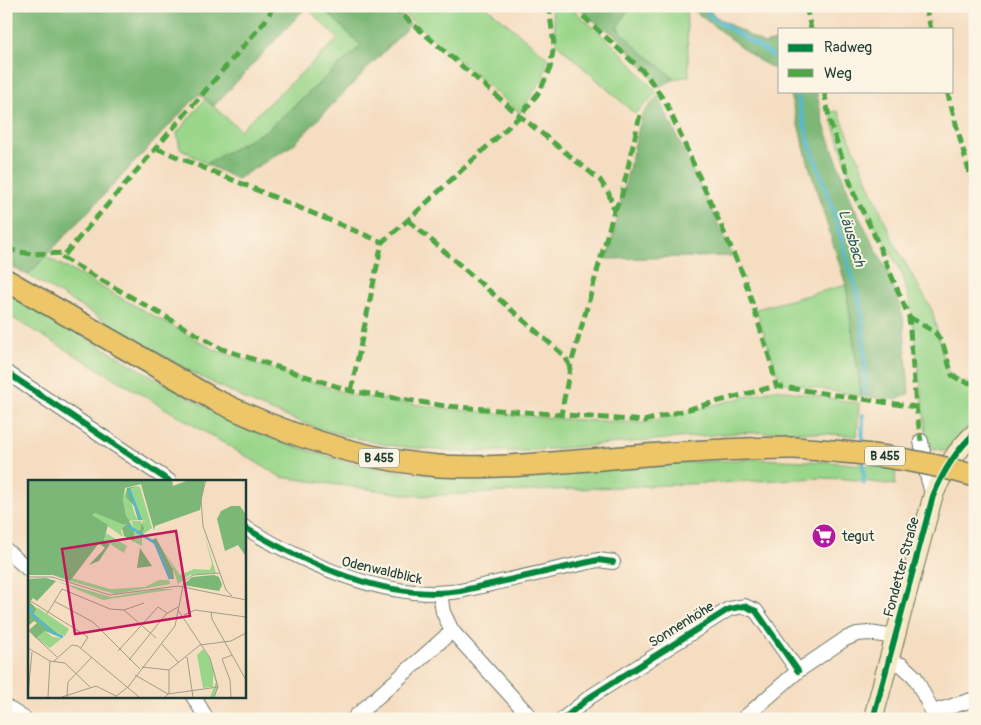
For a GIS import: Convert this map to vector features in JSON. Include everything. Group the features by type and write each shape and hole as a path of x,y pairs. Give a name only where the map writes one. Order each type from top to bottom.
{"main road":[{"name":"B 455","path":"6,280 237,411 314,441 376,458 440,466 472,467 555,463 725,449 794,448 837,450 880,456 923,463 975,476"}],"street":[{"path":"6,372 168,480"},
{"name":"Fondetter Straße","path":"873,719 933,496 953,457 975,433"},
{"path":"921,441 933,496"},
{"name":"Odenwaldblick","path":"245,528 298,558 321,567 350,577 412,592 440,594 598,560 613,562"},
{"path":"6,550 28,569"},
{"path":"440,594 444,612 452,631 532,719"},
{"name":"Sonnenhöhe","path":"563,719 590,697 729,609 744,606 756,611 798,671"},
{"path":"356,716 452,631"},
{"path":"743,719 798,671 845,639 857,634 869,633 895,637"},
{"path":"888,661 902,665 916,677 934,715 975,699"},
{"path":"194,698 207,719"},
{"path":"6,706 25,719"}],"green space":[{"path":"6,6 307,6 214,106 199,94 28,275 6,264"},
{"path":"308,6 321,6 362,45 267,130 206,164 180,148 177,133 205,99 240,130 338,39 307,8"},
{"path":"322,6 391,6 411,24 293,145 237,179 206,164 267,130 361,46"},
{"path":"395,6 486,6 548,58 543,78 520,113"},
{"path":"550,6 569,6 620,51 657,93 635,114 557,44"},
{"path":"577,6 630,6 617,28 635,46 675,79 659,87 618,37 591,19"},
{"path":"630,6 686,6 689,76 675,79 635,46 617,27"},
{"path":"688,6 707,6 713,15 764,44 778,40 778,71 758,60"},
{"path":"789,92 816,92 824,125 853,205 890,276 903,316 909,393 897,400 861,396 846,285 810,169"},
{"path":"658,96 733,256 607,259 642,115"},
{"path":"838,111 895,245 932,310 946,368 952,376 962,382 975,385 975,419 945,451 928,447 911,307 903,276 855,193 830,112"},
{"path":"45,256 215,350 351,395 448,409 561,419 644,423 776,389 859,403 857,436 804,432 736,433 526,451 456,452 386,445 322,430 259,406 191,372 28,275"},
{"path":"846,285 861,396 780,382 756,309"},
{"path":"6,292 230,421 287,444 347,462 408,473 477,476 558,473 754,459 831,462 896,468 895,485 823,478 419,496 281,477 6,314"}],"waterway":[{"name":"Läusbach","path":"703,6 711,17 778,59"},
{"name":"Läusbach","path":"796,92 808,139 831,204 861,307 865,360 864,394"},
{"path":"862,448 863,415"},
{"path":"863,460 864,483"}],"marked path":[{"path":"274,6 265,21 61,257 222,349 351,391 445,406 644,421 776,386 916,407"},
{"path":"392,6 520,116 600,180 609,194 614,211 570,368 561,415"},
{"path":"351,391 382,242 520,116 540,91 550,68 554,45 550,14 547,6"},
{"path":"572,6 646,74 667,105 744,277 771,363 776,386"},
{"path":"806,6 811,28"},
{"path":"925,6 931,28"},
{"path":"824,92 830,122 854,194 873,232 909,317 916,407 921,441"},
{"path":"947,92 975,193"},
{"path":"614,211 621,198 640,115"},
{"path":"156,148 382,242"},
{"path":"408,220 553,346 566,358 570,368"},
{"path":"6,249 31,254 66,253"},
{"path":"909,317 935,332 943,344 952,375 962,381 975,384"}],"cycle path":[{"path":"6,372 168,480"},
{"path":"873,719 933,496 950,462 975,433"},
{"path":"245,528 320,566 348,577 404,591 432,593 460,591 598,560 613,562"},
{"path":"563,719 590,697 729,609 744,606 756,611 798,671"}],"place":[{"name":"tegut","path":"824,536"}]}
